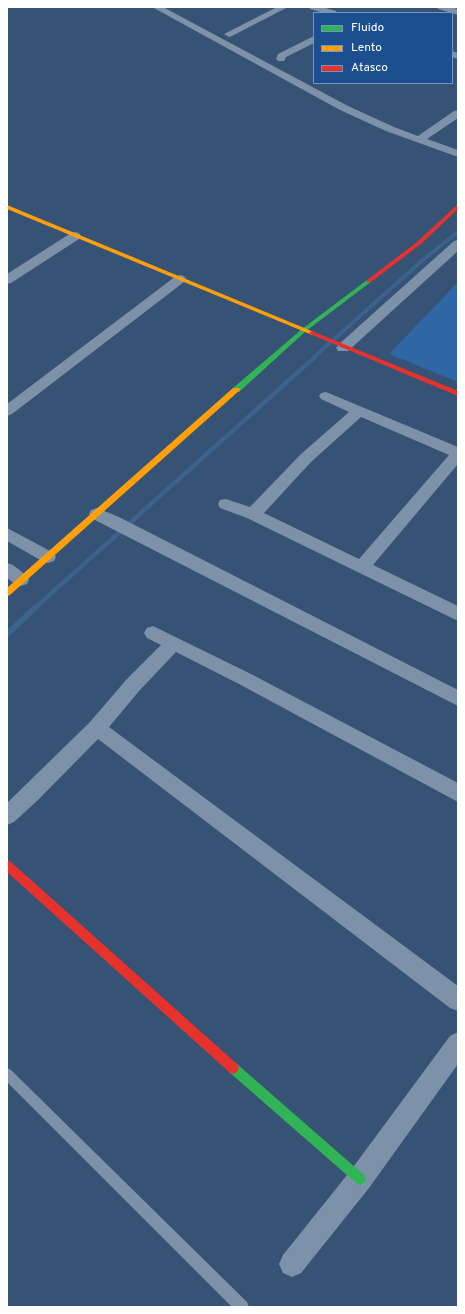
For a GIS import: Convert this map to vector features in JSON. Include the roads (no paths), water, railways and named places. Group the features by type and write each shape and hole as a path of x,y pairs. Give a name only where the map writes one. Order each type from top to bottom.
{"street":[{"path":"156,7 344,108 390,129 458,154"},
{"path":"229,34 284,7"},
{"path":"313,7 330,12"},
{"path":"441,7 458,12"},
{"path":"281,59 281,56 313,40"},
{"path":"419,140 458,113"},
{"path":"7,593 304,330 419,243 458,206"},
{"path":"7,207 304,330 339,346 458,394"},
{"path":"7,280 75,236"},
{"path":"339,346 458,244"},
{"path":"7,411 180,279"},
{"path":"326,396 458,454 362,567"},
{"path":"253,514 306,458 360,410"},
{"path":"226,504 253,514 458,614"},
{"path":"97,514 458,699"},
{"path":"7,534 48,557"},
{"path":"7,569 21,580"},
{"path":"153,633 245,679 458,794"},
{"path":"7,816 97,728 133,685 173,644"},
{"path":"97,728 458,1000"},
{"path":"7,866 251,1084 360,1179"},
{"path":"292,1264 360,1179 458,1044"}],"lane":[{"path":"7,1074 242,1307"}],"waterway":[{"path":"313,358 424,259 458,232"},
{"path":"36,607 315,357"},
{"path":"7,634 37,606"}]}
